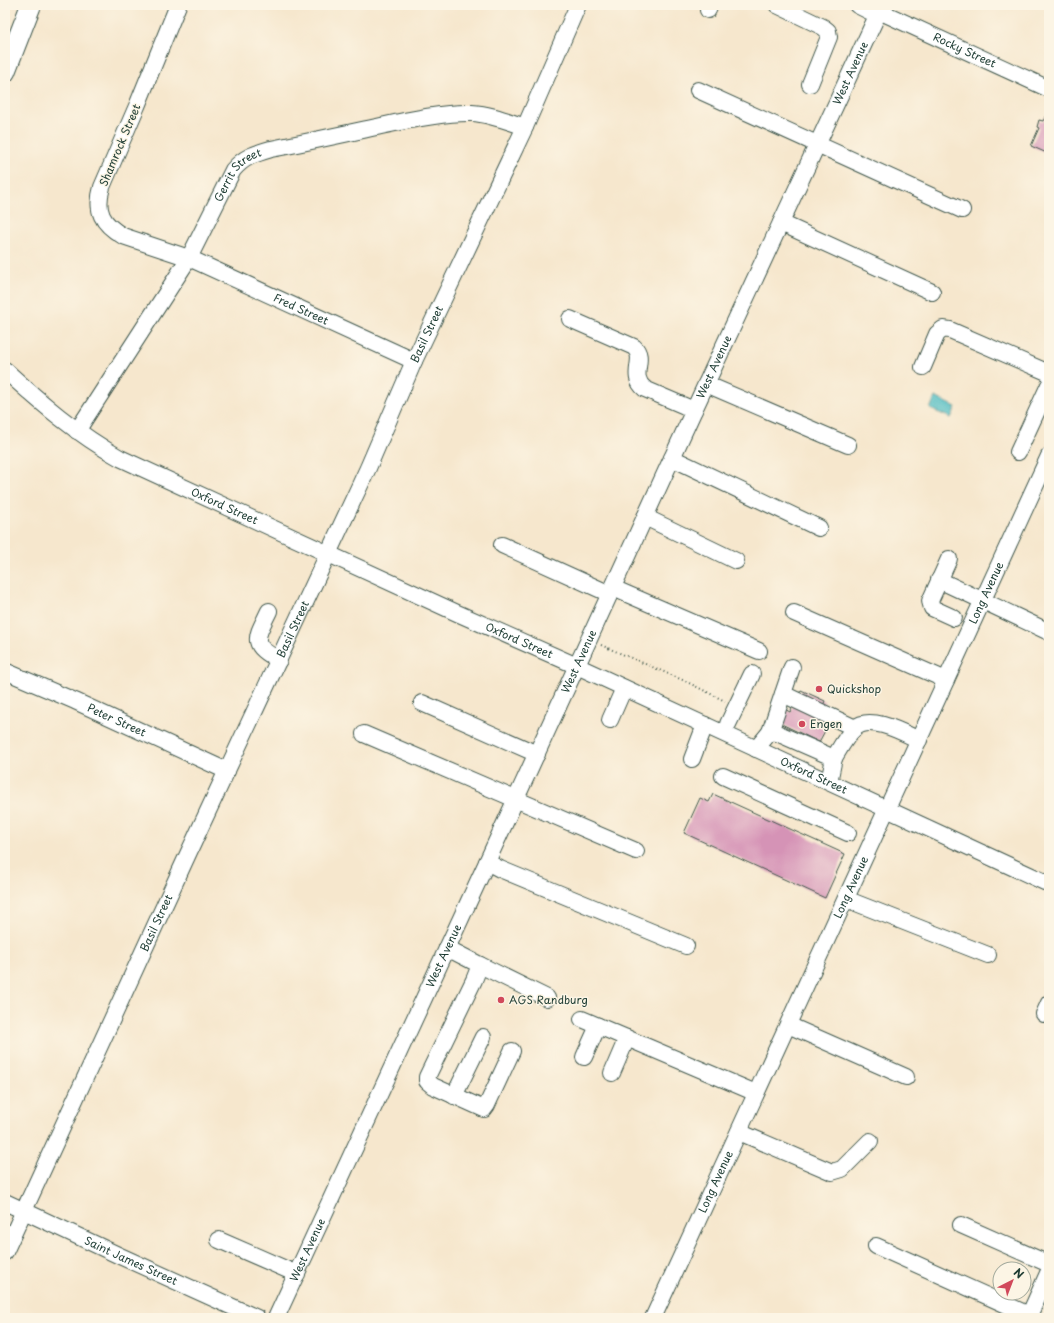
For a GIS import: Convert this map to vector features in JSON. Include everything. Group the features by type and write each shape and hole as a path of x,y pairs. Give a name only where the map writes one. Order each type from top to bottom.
{"main road":[{"path":"5,72 31,5"}],"street":[{"name":"Shamrock Street","path":"178,5 102,187 99,197 99,208 101,216 114,231 123,236 188,258"},
{"name":"Basil Street","path":"5,1252 368,468 414,361 462,263 525,127 578,5"},
{"path":"777,5 823,27 828,31 829,37 810,84"},
{"name":"Rocky Street","path":"857,5 869,11 878,7 1049,89"},
{"name":"West Avenue","path":"276,1318 516,800 878,7"},
{"path":"698,90 962,210"},
{"name":"Gerrit Street","path":"76,431 114,375 188,258 232,170 240,162 250,156 271,148 394,123 454,114 471,113 487,115 504,119 525,127"},
{"path":"781,222 932,292"},
{"name":"Fred Street","path":"188,258 414,361"},
{"path":"570,319 634,347 639,355 637,378 642,386 646,390 694,410"},
{"path":"923,367 937,334 943,330 950,330 1049,373"},
{"name":"Oxford Street","path":"5,370 45,407 76,431 120,458 577,666 1049,884"},
{"path":"706,384 848,444"},
{"path":"1018,452 1049,385"},
{"name":"Long Avenue","path":"653,1318 846,899 886,808 920,740 982,602 1045,473 1049,456"},
{"path":"672,458 818,528"},
{"path":"645,517 736,561"},
{"path":"502,545 759,651"},
{"path":"949,559 930,604 932,608 954,618"},
{"path":"939,580 982,602 1049,632"},
{"path":"268,611 257,639 261,648 279,660"},
{"path":"794,613 946,680"},
{"path":"756,749 770,732 792,666"},
{"name":"Peter Street","path":"5,671 75,701 227,771"},
{"path":"728,724 752,674"},
{"path":"610,720 624,688"},
{"path":"783,694 855,728"},
{"path":"422,703 537,754"},
{"path":"829,782 834,758 855,728 862,724 871,722 880,724 920,740"},
{"path":"692,759 705,726"},
{"path":"770,732 834,758"},
{"path":"364,734 636,851"},
{"path":"723,776 848,833"},
{"path":"487,862 500,869 686,946"},
{"path":"846,899 988,955"},
{"path":"447,948 548,998"},
{"path":"480,965 427,1077 427,1081 429,1084 454,1096 483,1109 486,1108 512,1051"},
{"path":"582,1019 756,1094"},
{"path":"788,1025 906,1077"},
{"path":"584,1057 598,1026"},
{"path":"454,1096 483,1037"},
{"path":"612,1073 627,1038"},
{"path":"739,1132 832,1172 842,1170 870,1142"},
{"name":"Saint James Street","path":"5,1202 127,1260 257,1318"},
{"path":"961,1226 1049,1264"},
{"path":"219,1240 296,1274"},
{"path":"876,1246 1028,1317 1049,1272"}],"path":[{"path":"605,647 685,681 737,706"}],"water":[{"path":"935,397 956,407 951,418 930,409"}],"building":[{"path":"1045,117 1049,119 1049,154 1031,146 1039,128 1037,127 1039,120 1043,121"},
{"path":"801,690 825,701 815,723 826,729 819,742 771,719 777,705 790,712"},
{"path":"713,794 845,854 825,898 684,833 700,798 709,802"}],"place":[{"name":"Quickshop","path":"819,689"},
{"name":"Engen","path":"802,724"},
{"name":"AGS Randburg","path":"501,1000"}]}
